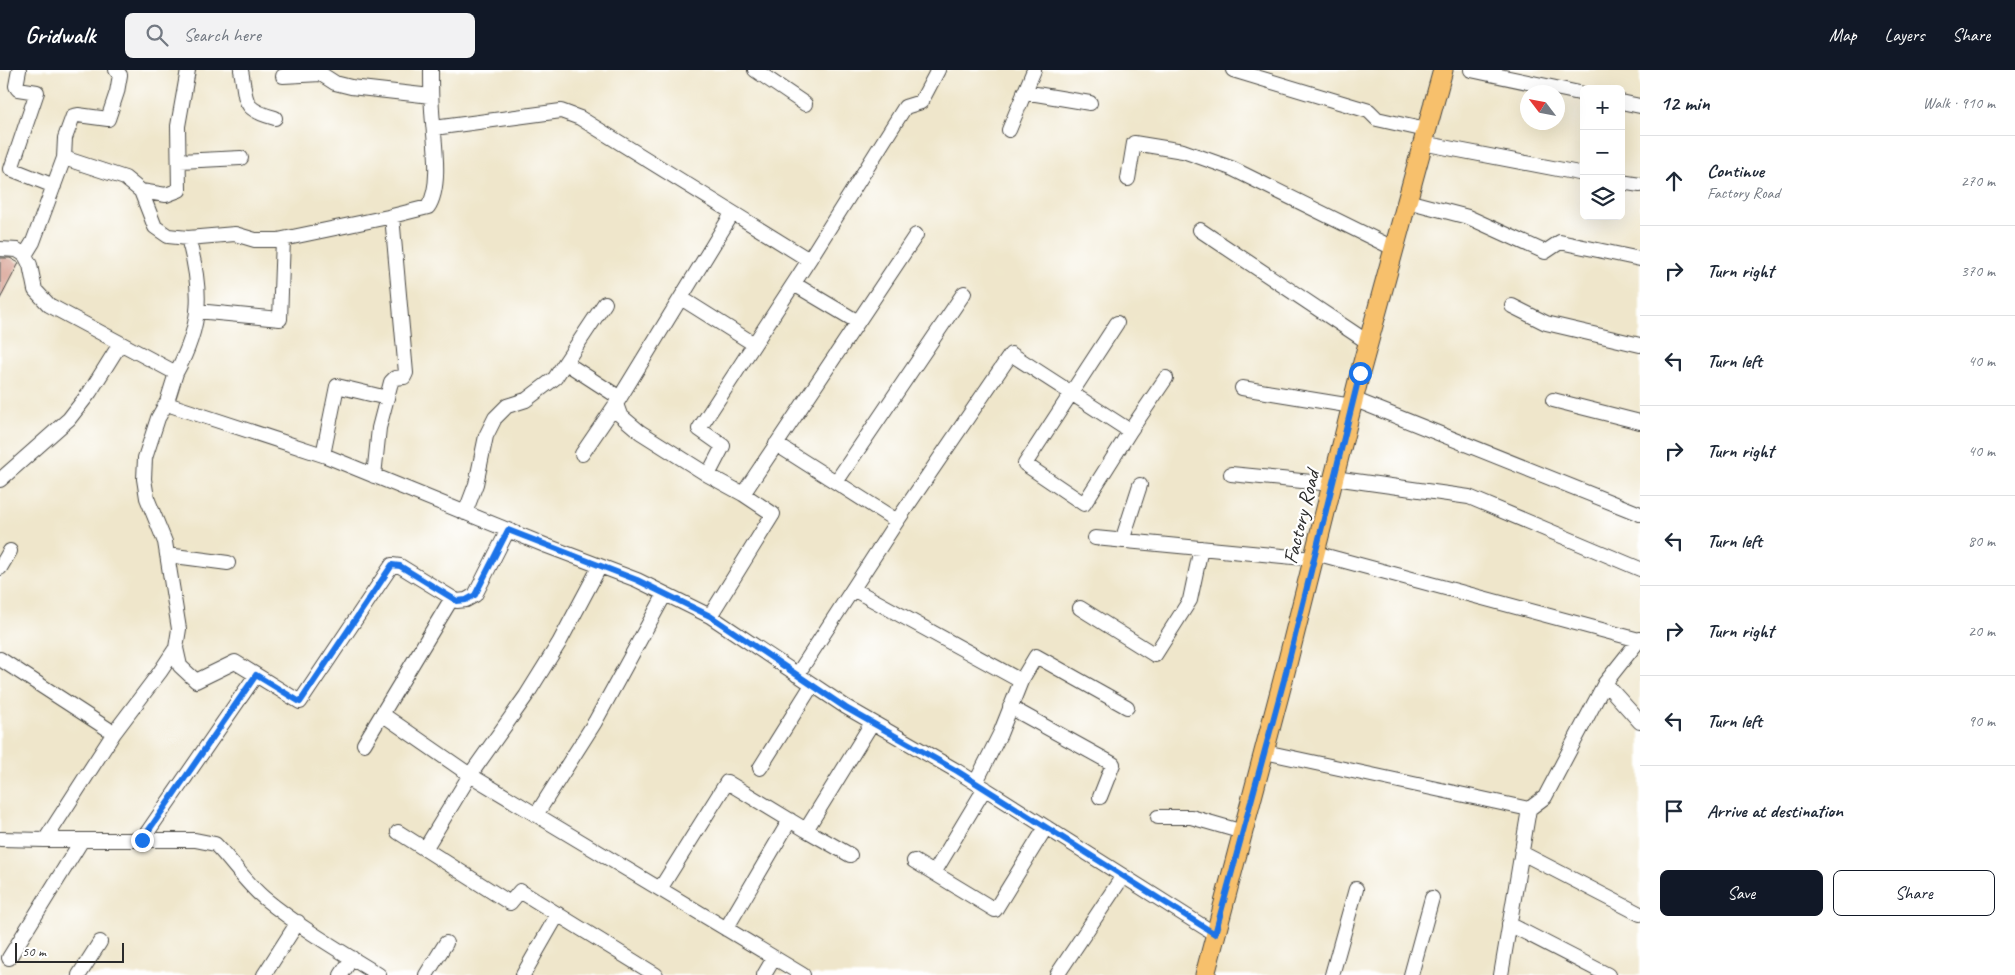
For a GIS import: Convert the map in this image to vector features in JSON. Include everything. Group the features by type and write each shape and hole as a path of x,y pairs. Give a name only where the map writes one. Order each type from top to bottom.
{"main road":[{"name":"Factory Road","path":"1205,975 1315,556 1353,402 1443,70"}],"street":[{"path":"18,70 16,86 18,89 37,92 11,169 54,186"},
{"path":"25,255 64,158 65,138 73,116 108,118 117,92 120,75 116,70"},
{"path":"141,191 166,194 179,190 178,126 188,70"},
{"path":"241,70 247,104 255,113 275,118"},
{"path":"64,158 126,178 141,191 155,227 168,236 188,238 235,234 255,240 283,239 392,216 428,207 432,201 436,146 431,96 431,70"},
{"path":"755,70 805,104"},
{"path":"708,475 723,446 698,429 794,284 905,106 921,102 938,70"},
{"path":"1009,130 1034,70"},
{"path":"1233,70 1369,111 1377,119 1424,137 1580,173"},
{"path":"1471,70 1580,93"},
{"path":"283,76 321,74 335,82 350,87 431,96"},
{"path":"1024,92 1090,102"},
{"path":"1625,103 1640,106"},
{"path":"434,128 561,111 580,118 809,260"},
{"path":"1128,179 1134,142 1183,151 1231,168 1395,249"},
{"path":"180,161 241,158"},
{"path":"1625,183 1640,185"},
{"path":"1407,201 1468,217 1545,252 1560,242 1640,259"},
{"path":"582,454 618,401 732,214"},
{"path":"374,476 379,428 390,382 395,378 404,377 406,373 392,216"},
{"path":"1200,230 1369,343"},
{"path":"743,494 916,235"},
{"path":"188,238 195,263 197,311 190,347 176,374 167,402 158,418 149,444 144,479 147,498 165,542 179,629 176,648 180,666 196,681 235,662 300,702 392,565 400,566 457,601 466,600 475,595 508,530"},
{"path":"197,311 280,319 283,239"},
{"path":"0,249 17,250 25,255 30,265 35,290 49,305 176,374"},
{"path":"794,284 858,322"},
{"path":"836,482 964,293"},
{"path":"681,298 754,344"},
{"path":"465,513 476,484 486,436 495,418 507,406 526,400 555,378 605,303"},
{"path":"1512,306 1546,323 1640,346"},
{"path":"1117,323 1025,464 1084,504 1166,378"},
{"path":"0,480 69,419 120,344"},
{"path":"797,675 897,521 1011,354 1130,431"},
{"path":"566,363 618,401 620,415 640,432 773,514 710,616"},
{"path":"323,455 337,386 387,398"},
{"path":"1242,388 1353,402 1640,514"},
{"path":"1553,400 1640,422"},
{"path":"167,402 174,406 323,455 637,580 710,616 872,723 980,785 1215,934"},
{"path":"776,444 897,521"},
{"path":"1231,474 1333,481 1469,498 1640,569"},
{"path":"1122,541 1140,485"},
{"path":"1095,538 1315,556 1640,639 1605,683 1550,789 1539,803 1529,809 1264,752"},
{"path":"1080,608 1155,655 1190,600 1201,548"},
{"path":"0,568 10,551"},
{"path":"167,555 228,563"},
{"path":"425,849 470,775 536,681 560,643 600,566"},
{"path":"853,589 1021,681"},
{"path":"536,815 596,722 665,594"},
{"path":"364,744 452,598"},
{"path":"45,840 114,733 176,648"},
{"path":"934,873 980,785 1021,681 1036,656 1127,707"},
{"path":"0,659 114,733"},
{"path":"142,840 256,675"},
{"path":"1605,683 1640,722"},
{"path":"760,768 812,685"},
{"path":"1010,707 1113,764 1100,797"},
{"path":"382,714 470,775 803,975"},
{"path":"806,830 872,723"},
{"path":"660,889 727,782 850,855"},
{"path":"1500,975 1529,809"},
{"path":"1158,816 1191,817 1243,832"},
{"path":"726,929 790,820"},
{"path":"914,861 995,910 1046,827"},
{"path":"398,832 510,903 520,891 656,975"},
{"path":"0,839 195,840 215,844 246,881 264,898 379,975"},
{"path":"9,958 82,840"},
{"path":"1522,853 1640,914"},
{"path":"1057,975 1123,876"},
{"path":"1332,975 1356,889"},
{"path":"1411,975 1432,898"},
{"path":"523,975 558,914"},
{"path":"264,975 298,922"},
{"path":"1510,924 1608,975"},
{"path":"79,975 100,942"},
{"path":"426,975 446,943"},
{"path":"341,975 352,958"},
{"path":"764,975 774,958"}],"building":[{"path":"0,258 10,258 19,263 0,299"}],"route":[{"path":"142,840 256,675 300,702 392,565 400,566 457,601 466,600 475,595 508,530 637,580 710,616 846,708 957,771 1215,934 1284,680 1360,373"}]}
